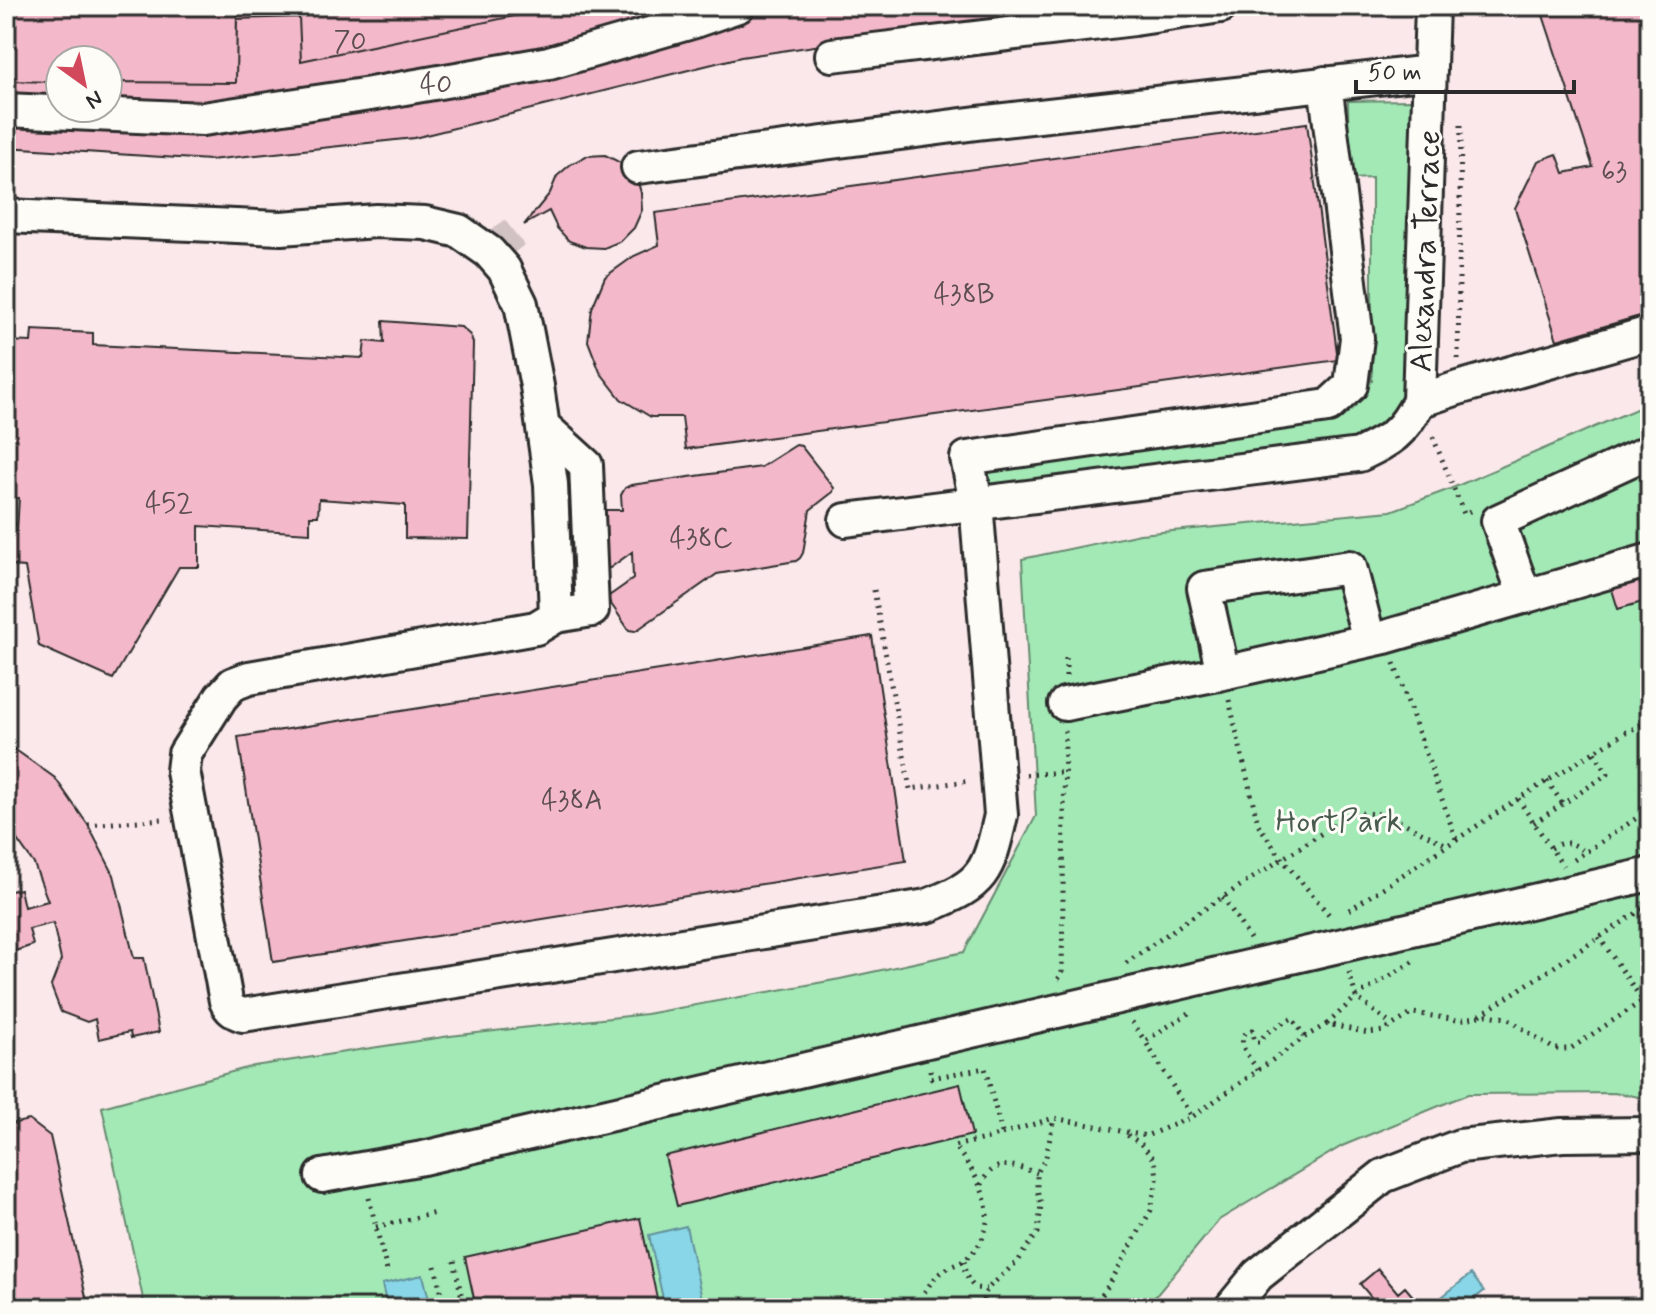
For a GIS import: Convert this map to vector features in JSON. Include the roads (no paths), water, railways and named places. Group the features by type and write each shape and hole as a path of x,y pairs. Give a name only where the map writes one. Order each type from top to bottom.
{"street":[{"path":"6,110 203,119 549,63 738,6"},
{"path":"832,55 1221,6"},
{"name":"Alexandra Terrace","path":"1419,401 1432,6"},
{"path":"638,167 977,123 1430,72"},
{"path":"6,216 281,228 376,221 425,223 459,231 489,252 504,269 521,304 551,484 556,616 536,628 249,678 233,684 221,697 185,754 183,771 226,1001 229,1009 243,1015 927,906 957,894 979,878 993,851 1001,815 976,502 967,458 1328,406 1351,385 1357,338 1325,83"},
{"path":"846,520 1359,455 1387,441 1407,423 1419,401 1650,333"},
{"path":"1525,597 1498,521 1650,451"},
{"path":"1065,704 1377,639 1650,560"},
{"path":"1223,673 1204,588 1350,567 1377,639"},
{"path":"322,1176 423,1158 1266,963 1338,933 1650,874"},
{"path":"1231,1308 1258,1275 1383,1176 1460,1146 1562,1135 1650,1134"}],"water":[{"path":"686,1226 704,1308 665,1308 649,1235"},
{"path":"1471,1274 1484,1291 1463,1308 1429,1307"},
{"path":"423,1275 431,1308 387,1308 382,1284"}],"tunnel":[{"path":"489,252 524,225"}],"park label":[{"name":"HortPark","path":"1339,820"}]}
